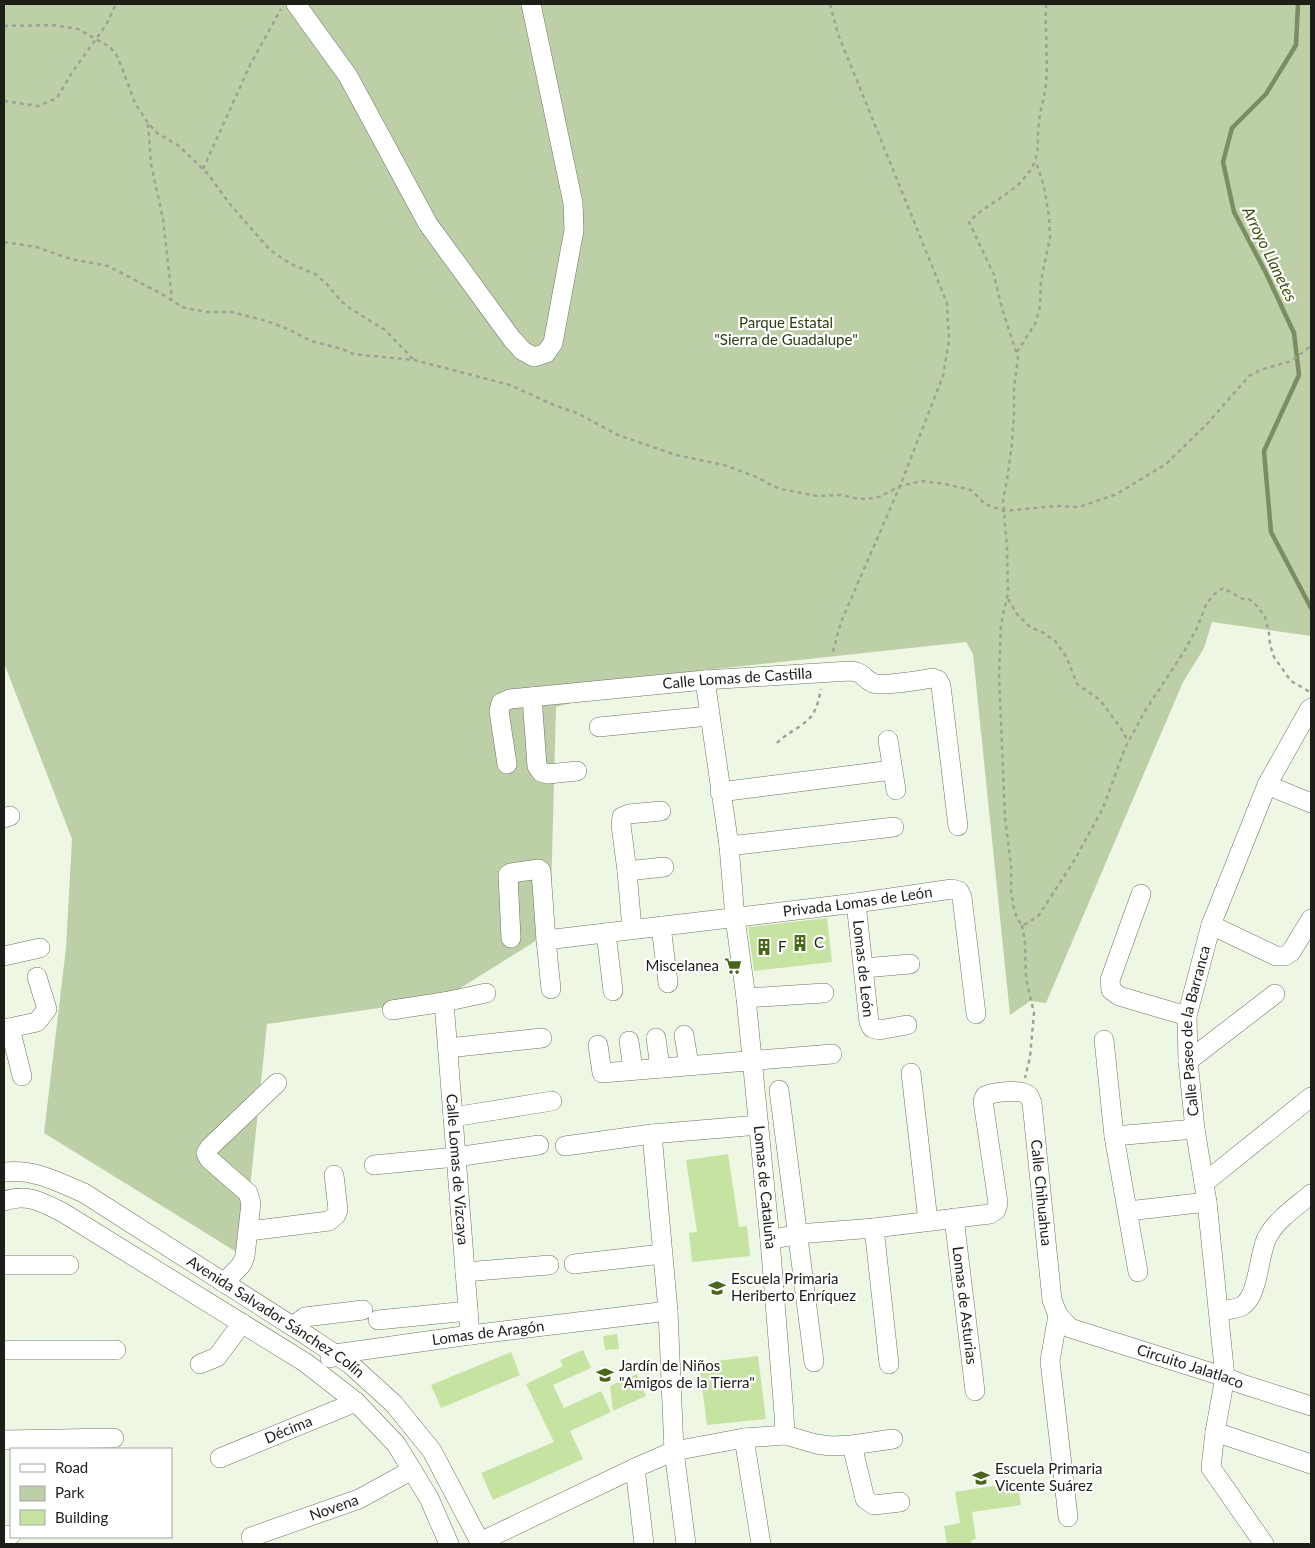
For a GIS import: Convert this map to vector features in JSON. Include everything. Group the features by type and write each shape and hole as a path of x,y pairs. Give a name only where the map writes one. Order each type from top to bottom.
{"street":[{"path":"296,4 348,76 428,224 512,339 523,351 534,357 546,353 553,343 574,230 573,203 531,4"},
{"name":"Calle Lomas de Castilla","path":"507,764 499,711 501,703 510,699 705,680 827,672 858,672 874,684 932,678 938,680 941,686 958,826"},
{"name":"Lomas de Cataluña","path":"705,680 729,846 735,918 746,998 770,1240 785,1435"},
{"path":"532,697 537,766 541,772 548,774 577,771"},
{"name":"Calle Paseo de la Barranca","path":"1264,1544 1211,1468 1215,1432 1225,1377 1207,1202 1195,1129 1188,1061 1187,1016 1211,925 1267,785 1311,708"},
{"path":"599,727 709,716"},
{"path":"888,740 896,790"},
{"path":"720,792 892,770"},
{"path":"1267,785 1311,803"},
{"path":"632,930 621,825 622,817 629,814 661,812"},
{"path":"729,846 894,827"},
{"path":"627,871 664,867"},
{"path":"511,938 508,875 539,869 541,871 551,989"},
{"name":"Privada Lomas de León","path":"546,940 856,903 952,889 958,891 962,897 976,1014"},
{"path":"1141,894 1110,980 1110,990 1119,996 1187,1016"},
{"name":"Lomas de León","path":"856,903 869,1022 872,1028 879,1030 908,1024"},
{"path":"1211,925 1276,956 1285,956 1292,952 1311,919"},
{"path":"661,926 668,983"},
{"path":"606,933 613,992"},
{"path":"4,956 40,948"},
{"path":"864,968 910,964"},
{"path":"22,1076 7,1029 37,1022 46,1009 37,977"},
{"path":"392,1010 486,993"},
{"path":"746,998 824,993"},
{"path":"1188,1061 1275,994"},
{"name":"Calle Lomas de Vizcaya","path":"444,1002 470,1335"},
{"path":"684,1035 689,1066"},
{"path":"448,1048 542,1038"},
{"path":"656,1038 660,1068"},
{"path":"1104,1040 1114,1136 1138,1272"},
{"path":"629,1041 633,1070"},
{"path":"598,1045 602,1073 832,1054"},
{"path":"911,1072 928,1221"},
{"path":"224,1283 242,1264 245,1256 252,1203 248,1192 209,1159 206,1152 277,1083"},
{"path":"779,1090 814,1362"},
{"path":"770,1240 798,1234 874,1228 990,1214 996,1210 998,1204 984,1101 985,1096 992,1093 1021,1092"},
{"name":"Calle Chihuahua","path":"1021,1092 1029,1096 1032,1103 1052,1300 1064,1321"},
{"path":"1204,1183 1311,1097"},
{"path":"453,1116 552,1100"},
{"path":"565,1146 652,1134 758,1125"},
{"path":"1114,1136 1195,1129"},
{"path":"652,1134 668,1311 674,1451 686,1544"},
{"path":"374,1166 539,1146"},
{"name":"Avenida Salvador Sánchez Colín","path":"4,1172 18,1171 46,1176 84,1194 350,1364 394,1404 432,1451 481,1543"},
{"path":"249,1232 330,1221 338,1210 334,1175"},
{"path":"1219,1311 1242,1307 1249,1299 1254,1287 1267,1235 1278,1222 1311,1194"},
{"name":"Avenida Salvador Sánchez Colín","path":"4,1201 22,1197 54,1208 315,1370 356,1402 396,1444 429,1498 448,1544"},
{"path":"1128,1212 1207,1202"},
{"name":"Lomas de Asturias","path":"954,1218 975,1391"},
{"path":"874,1228 888,1364"},
{"path":"574,1264 662,1254"},
{"path":"176,1282 190,1261"},
{"path":"4,1265 69,1265"},
{"path":"465,1272 549,1266"},
{"name":"Lomas de Aragón","path":"335,1354 470,1335 668,1311"},
{"path":"293,1326 306,1317 468,1312"},
{"path":"1064,1321 1050,1361 1068,1517"},
{"name":"Circuito Jalatlaco","path":"1064,1321 1242,1384 1311,1406"},
{"path":"200,1364 218,1357 242,1323"},
{"path":"4,1350 116,1350"},
{"path":"315,1370 335,1354"},
{"name":"Décima","path":"220,1458 356,1402"},
{"path":"1215,1432 1311,1464"},
{"path":"481,1543 674,1451 744,1438 785,1435 816,1444 831,1446 893,1439"},
{"path":"4,1440 114,1438"},
{"path":"744,1438 761,1544"},
{"path":"852,1445 865,1499 874,1506 900,1502"},
{"path":"635,1468 644,1544"},
{"name":"Novena","path":"251,1537 360,1499 412,1470"}],"path":[{"path":"4,101 38,106 57,98 73,70 106,25 116,4"},
{"path":"203,169 250,63 285,4"},
{"path":"777,743 814,714 841,622 900,486 943,376 949,340 947,303 838,34 830,4"},
{"path":"1017,352 1036,322 1040,306 1040,282 1050,238 1044,186 1036,162 1039,123 1046,88 1046,4"},
{"path":"4,26 65,26 78,29 110,46 117,56 135,103 148,123 157,133 179,146 208,174 229,203 270,250 280,258 320,278 350,309 385,330 414,360"},
{"path":"148,123 151,164 163,219 172,301"},
{"path":"1021,1092 1030,1057 1034,1013 1026,979 1025,943 1022,925 1014,909 1011,891 1011,866 1006,824 1001,741 999,675 1001,624 1008,599 1007,548 1003,499 1013,426 1014,387 1018,358 1000,305 994,274 969,222 1023,180 1036,162"},
{"path":"4,242 36,247 71,258 108,266 182,307 206,312 232,312 267,321 311,341 354,354 414,360 510,385 577,413 618,434 676,455 724,464 780,489 817,496 842,495 866,499 879,497 900,486 922,481 971,490 985,504 1004,511 1055,506 1079,507 1117,494 1166,464 1207,424 1249,376 1260,370 1291,361 1311,346"},
{"path":"1022,925 1039,915 1084,843 1103,808 1128,742 1145,710 1185,650 1197,628 1206,605 1213,595 1223,588 1243,599 1249,599 1258,607 1265,617 1274,657 1291,681 1311,693"},
{"path":"1008,599 1017,614 1031,628 1041,631 1056,642 1067,658 1077,684 1100,700 1120,727 1128,742"}],"green space":[{"name":"Parque Estatal \"Sierra de Guadalupe\"","path":"4,4 1311,4 1311,636 1212,622 1204,648 1183,682 1046,1003 1030,1001 1010,1015 973,654 966,642 697,671 556,707 550,932 443,999 267,1024 243,1256 44,1133 66,948 72,839 4,663"}],"building":[{"path":"827,918 832,962 754,971 748,927"},
{"path":"728,1154 739,1227 747,1226 750,1256 692,1262 689,1233 697,1232 686,1160"},
{"path":"617,1334 619,1349 605,1350 603,1336"},
{"path":"583,1350 591,1368 553,1385 564,1408 601,1391 611,1412 570,1431 583,1459 493,1500 481,1473 554,1442 526,1384 563,1366 560,1360"},
{"path":"511,1352 520,1375 441,1408 431,1385"},
{"path":"758,1356 766,1419 707,1425 699,1363"},
{"path":"637,1374 646,1396 613,1411 610,1386"},
{"path":"1018,1482 1021,1505 972,1512 976,1539 971,1540 972,1544 947,1544 944,1526 960,1523 955,1492"}],"waterway":[{"name":"Arroyo Llanetes","path":"1298,4 1296,45 1266,94 1232,128 1223,162 1234,212 1266,273 1294,333 1299,375 1264,451 1271,532 1311,608"}],"place":[{"name":"C","path":"800,943"},
{"name":"F","path":"764,947"},
{"name":"Miscelanea","path":"733,966"},
{"name":"Escuela Primaria Heriberto Enríquez","path":"717,1288"},
{"name":"Jardín de Niños \"Amigos de la Tierra\"","path":"605,1375"},
{"name":"Escuela Primaria Vicente Suárez","path":"981,1478"}]}
